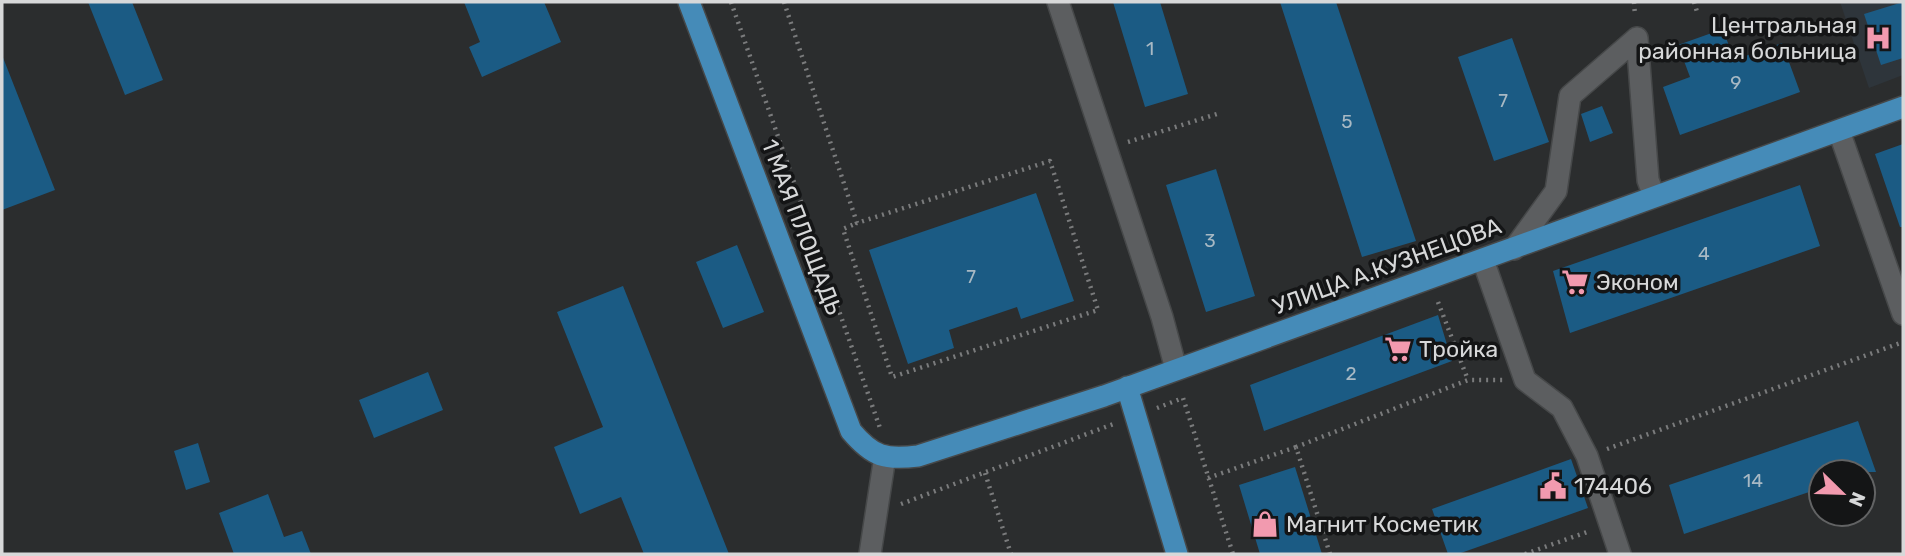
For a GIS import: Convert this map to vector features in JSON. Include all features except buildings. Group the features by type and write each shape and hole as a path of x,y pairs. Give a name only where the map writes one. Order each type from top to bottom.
{"main road":[{"name":"1 МАЯ ПЛОЩАДЬ","path":"689,2 851,431 866,449 885,456"},
{"name":"УЛИЦА А.КУЗНЕЦОВА","path":"885,456 918,456 1104,396 1903,107"},
{"path":"1127,387 1177,554"}],"street":[{"path":"1058,2 1162,317 1176,369"},
{"path":"1514,249 1556,191 1570,96 1637,38 1647,180 1654,196"},
{"path":"1839,131 1903,314"},
{"path":"1483,260 1525,380 1562,408 1587,456 1620,554"},
{"path":"870,554 885,456"}],"path":[{"path":"731,2 881,430"},
{"path":"784,2 857,223"},
{"path":"1694,2 1698,15"},
{"path":"1125,143 1220,113"},
{"path":"1050,162 1098,310 892,377 843,229 857,223 1050,162"},
{"path":"1437,302 1468,380"},
{"path":"1587,456 1903,342"},
{"path":"1208,478 1468,380 1525,380"},
{"path":"876,513 1115,424 1104,396"},
{"path":"1183,398 1233,554"},
{"path":"1296,447 1330,554"},
{"path":"985,472 1011,554"},
{"path":"1525,554 1611,524"}],"shaded area":[{"name":"Центральная районная больница","path":"1840,2 1903,2 1903,75 1869,88"}],"place":[{"name":"Центральная районная больница","path":"1878,38"},
{"name":"Эконом","path":"1575,282"},
{"name":"Тройка","path":"1398,349"},
{"name":"174406","path":"1553,486"},
{"name":"Магнит Косметик","path":"1265,524"}]}
